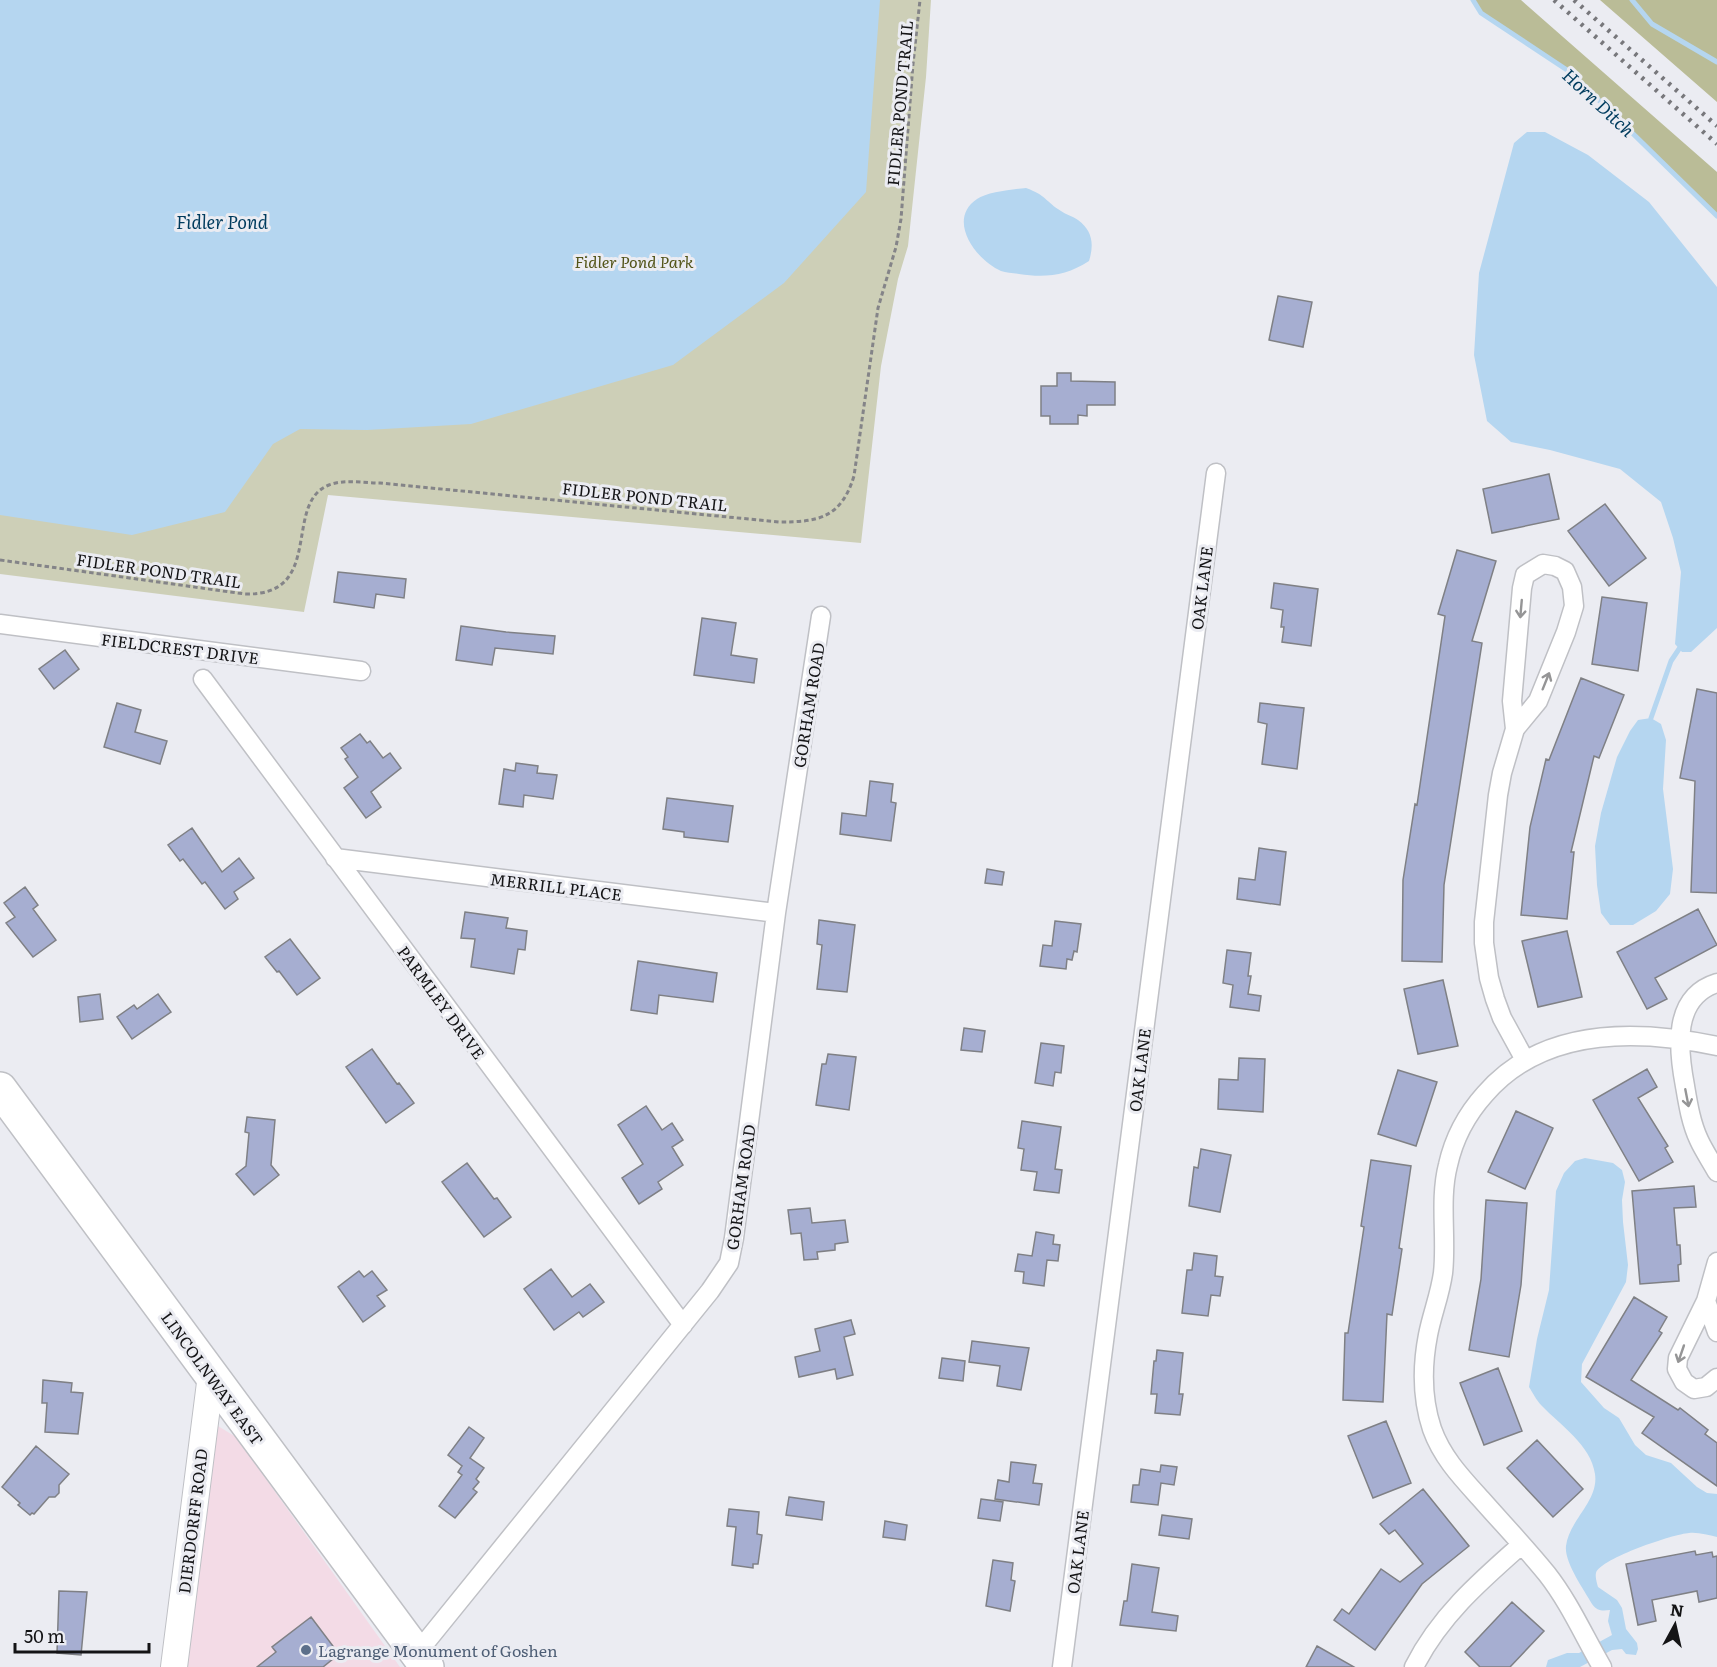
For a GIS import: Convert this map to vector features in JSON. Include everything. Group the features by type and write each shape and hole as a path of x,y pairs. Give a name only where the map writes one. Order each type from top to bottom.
{"highway":[{"name":"LINCOLNWAY EAST","path":"0,1089 422,1660"}],"street":[{"name":"OAK LANE","path":"1062,1667 1216,473"},
{"path":"1515,729 1538,701 1574,606 1572,587 1565,571 1555,566 1543,564 1525,575 1522,588 1512,701 1515,729 1498,795 1484,922 1484,943 1489,978 1495,999 1502,1018 1525,1060"},
{"name":"GORHAM ROAD","path":"422,1660 720,1278 729,1263 776,913 821,616"},
{"name":"FIELDCREST DRIVE","path":"0,624 361,671"},
{"name":"PARMLEY DRIVE","path":"203,679 682,1325"},
{"name":"MERRILL PLACE","path":"335,858 776,913"},
{"path":"1717,983 1699,992 1691,1000 1679,1040 1688,1104 1698,1138 1717,1172"},
{"path":"1601,1664 1570,1607 1547,1575 1453,1469 1441,1449 1427,1410 1423,1371 1428,1334 1442,1276 1444,1188 1447,1166 1464,1123 1475,1105 1505,1074 1525,1060 1559,1044 1613,1036 1679,1040 1717,1046"},
{"path":"1717,1262 1706,1301 1678,1358 1677,1369 1684,1382 1694,1389 1706,1387 1717,1378"},
{"path":"1706,1301 1717,1332"},
{"name":"DIERDORFF ROAD","path":"174,1667 211,1376"},
{"path":"1414,1667 1428,1641 1455,1605 1521,1545"}],"path":[{"name":"FIDLER POND TRAIL","path":"0,560 260,595 282,584 290,576 298,558 311,502 320,490 338,482 380,483 779,522 799,522 829,515 844,502 854,476 878,308 896,247 901,219 920,0"}],"shaded area":[{"path":"218,1426 236,1437 400,1667 187,1667 210,1429"}],"green space":[{"name":"Fidler Pond","path":"0,0 931,0 926,77 908,246 898,279 881,366 861,543 328,495 304,612 0,574"},
{"path":"1473,0 1521,0 1717,172 1717,216 1570,72 1481,13"},
{"path":"1600,0 1717,0 1717,102"}],"water":[{"name":"Fidler Pond","path":"0,0 880,0 866,192 784,283 673,365 471,424 367,430 300,429 273,444 225,512 132,535 0,515"},
{"path":"1527,132 1545,132 1588,155 1649,202 1717,287 1717,628 1691,652 1682,652 1675,644 1681,572 1661,502 1620,469 1511,442 1487,421 1474,355 1479,273 1514,143"},
{"path":"1026,188 1038,193 1056,208 1083,224 1091,239 1092,249 1089,261 1072,270 1055,275 1007,273 992,266 974,249 964,228 964,218 968,208 977,199 987,194"},
{"path":"1651,718 1661,724 1666,740 1663,789 1673,869 1670,894 1656,911 1633,925 1610,925 1601,913 1597,885 1595,846 1601,813 1617,757 1630,731 1638,720"},
{"path":"1585,1158 1613,1163 1622,1170 1625,1182 1622,1200 1623,1222 1628,1265 1626,1282 1582,1364 1581,1382 1604,1408 1619,1418 1635,1445 1646,1455 1671,1463 1697,1487 1707,1493 1717,1494 1717,1537 1696,1533 1681,1534 1624,1554 1601,1567 1596,1573 1598,1587 1617,1600 1622,1608 1626,1629 1637,1643 1636,1655 1626,1654 1622,1649 1612,1650 1580,1667 1546,1667 1548,1660 1567,1653 1579,1653 1612,1635 1608,1621 1610,1610 1600,1610 1592,1604 1575,1576 1566,1553 1572,1528 1593,1493 1595,1474 1592,1464 1588,1454 1574,1436 1540,1404 1529,1387 1537,1339 1549,1290 1556,1191 1564,1173 1575,1161"}],"building":[{"path":"1278,296 1312,302 1303,347 1269,340"},
{"path":"1057,373 1071,373 1071,381 1115,382 1115,405 1087,405 1087,416 1078,415 1078,424 1050,424 1050,416 1041,416 1041,386 1057,386"},
{"path":"1549,474 1559,519 1492,533 1483,489"},
{"path":"1605,504 1646,558 1609,586 1568,531"},
{"path":"1457,550 1496,561 1472,641 1482,643 1444,885 1442,962 1402,961 1403,880 1415,804 1417,805 1445,616 1438,614"},
{"path":"338,572 406,579 404,598 376,594 374,608 334,602"},
{"path":"1274,583 1318,589 1311,646 1282,642 1283,610 1271,608"},
{"path":"1602,597 1647,603 1638,671 1592,664"},
{"path":"702,618 736,623 731,655 757,659 754,683 694,675"},
{"path":"461,626 555,636 553,654 495,648 492,665 456,660"},
{"path":"65,650 79,669 54,689 39,669"},
{"path":"1581,678 1624,695 1599,758 1594,756 1571,852 1574,852 1567,919 1521,915 1530,827 1546,759 1549,760"},
{"path":"1697,689 1717,693 1717,893 1691,892 1695,781 1680,778"},
{"path":"117,703 141,710 135,732 167,741 160,764 104,747"},
{"path":"1260,703 1304,708 1297,769 1262,764 1267,724 1258,722"},
{"path":"360,734 367,743 370,741 383,758 390,753 401,768 371,792 381,807 366,818 344,788 358,777 345,759 348,757 341,748"},
{"path":"516,763 538,766 537,773 557,775 553,799 524,795 523,807 499,804 504,769 515,771"},
{"path":"870,781 893,784 891,802 896,803 891,841 840,834 842,813 866,816"},
{"path":"667,798 733,806 728,842 684,837 684,832 663,829"},
{"path":"192,828 222,872 239,858 254,878 234,892 238,899 225,909 205,882 202,884 183,859 180,861 168,845"},
{"path":"1259,848 1286,852 1280,905 1237,899 1239,878 1255,880"},
{"path":"987,869 1004,872 1002,885 985,883"},
{"path":"25,887 38,905 33,909 56,940 33,957 6,923 15,917 4,903"},
{"path":"1698,909 1717,945 1655,978 1667,999 1647,1009 1617,952"},
{"path":"465,912 508,918 506,928 527,931 525,950 518,949 514,974 471,967 475,939 461,938"},
{"path":"819,920 855,925 847,992 817,989 822,945 817,944"},
{"path":"1055,921 1081,924 1077,952 1074,951 1072,960 1067,959 1066,969 1040,966 1043,945 1052,946"},
{"path":"1567,931 1582,997 1538,1007 1522,941"},
{"path":"290,939 320,978 297,995 265,957"},
{"path":"1227,950 1251,953 1248,994 1261,996 1259,1011 1230,1007 1233,985 1223,983"},
{"path":"638,961 717,973 713,1002 659,995 657,1014 631,1010"},
{"path":"1443,980 1458,1046 1418,1054 1404,989"},
{"path":"100,994 103,1019 80,1022 78,997"},
{"path":"158,994 171,1012 132,1039 117,1017 134,1005 137,1009"},
{"path":"964,1028 985,1031 982,1052 961,1050"},
{"path":"1041,1043 1064,1046 1061,1073 1055,1072 1053,1086 1035,1083"},
{"path":"372,1049 414,1103 386,1123 346,1067"},
{"path":"828,1054 856,1057 849,1110 816,1105 822,1064 826,1064"},
{"path":"1239,1058 1265,1059 1263,1112 1218,1109 1219,1079 1238,1080"},
{"path":"1647,1069 1657,1087 1638,1098 1668,1146 1665,1148 1673,1162 1639,1181 1593,1100"},
{"path":"1398,1070 1437,1082 1416,1146 1378,1134"},
{"path":"646,1106 662,1130 672,1123 683,1140 672,1147 683,1165 658,1182 662,1189 639,1204 622,1178 643,1164 618,1125"},
{"path":"1516,1111 1553,1128 1525,1189 1488,1172"},
{"path":"247,1117 275,1120 271,1165 279,1175 254,1195 236,1174 246,1166 249,1133 245,1132"},
{"path":"1022,1121 1061,1127 1055,1169 1062,1170 1059,1193 1034,1190 1037,1172 1021,1170 1024,1149 1018,1148"},
{"path":"1201,1149 1231,1155 1220,1212 1189,1206 1194,1167 1198,1168"},
{"path":"1371,1160 1411,1166 1392,1315 1387,1314 1383,1402 1343,1400 1345,1333 1348,1333 1364,1227 1361,1226"},
{"path":"467,1163 494,1199 497,1198 511,1217 484,1237 442,1182"},
{"path":"1694,1186 1696,1207 1674,1208 1677,1245 1680,1245 1679,1281 1640,1284 1632,1191"},
{"path":"1486,1200 1527,1203 1521,1285 1509,1357 1469,1350 1481,1279"},
{"path":"810,1208 812,1223 845,1220 848,1242 835,1244 835,1250 817,1252 818,1259 804,1260 801,1233 791,1234 788,1210"},
{"path":"1036,1232 1054,1235 1053,1244 1060,1245 1058,1261 1047,1260 1044,1286 1023,1283 1024,1272 1015,1271 1018,1254 1032,1256"},
{"path":"1194,1253 1217,1256 1215,1276 1223,1277 1220,1296 1211,1295 1208,1316 1182,1313 1187,1270 1192,1270"},
{"path":"551,1269 572,1297 590,1284 604,1302 583,1317 579,1312 554,1330 524,1289"},
{"path":"359,1271 364,1277 372,1271 387,1290 377,1296 385,1306 363,1322 338,1287"},
{"path":"1634,1297 1667,1317 1659,1331 1662,1333 1631,1380 1678,1410 1680,1408 1708,1430 1705,1434 1717,1443 1717,1486 1642,1433 1654,1417 1586,1377"},
{"path":"851,1320 855,1334 844,1337 853,1375 837,1379 835,1369 799,1377 795,1357 820,1351 815,1329"},
{"path":"972,1341 1029,1348 1021,1390 997,1386 1000,1366 969,1362"},
{"path":"1157,1350 1183,1353 1179,1394 1183,1394 1180,1415 1155,1413 1157,1394 1151,1394"},
{"path":"942,1358 965,1361 963,1381 939,1378"},
{"path":"1498,1368 1522,1431 1484,1445 1460,1383"},
{"path":"43,1380 72,1383 71,1392 83,1393 78,1434 45,1432 47,1403 42,1403"},
{"path":"1386,1421 1411,1483 1373,1498 1348,1436"},
{"path":"469,1427 484,1438 470,1458 484,1468 476,1479 479,1482 473,1489 477,1492 455,1518 439,1506 462,1475 458,1472 462,1466 448,1455"},
{"path":"1537,1440 1583,1489 1553,1517 1507,1468"},
{"path":"36,1446 69,1474 59,1485 59,1493 55,1497 49,1497 34,1514 30,1515 2,1487"},
{"path":"1011,1462 1036,1465 1033,1483 1042,1484 1039,1505 995,1499 998,1480 1009,1482"},
{"path":"1161,1465 1177,1467 1174,1485 1161,1483 1158,1505 1131,1502 1133,1485 1139,1485 1141,1469 1160,1472"},
{"path":"1423,1489 1469,1546 1422,1584 1375,1650 1334,1620 1342,1609 1349,1614 1381,1569 1400,1582 1423,1564 1395,1530 1389,1534 1380,1524"},
{"path":"789,1497 824,1502 822,1520 786,1515"},
{"path":"981,1499 1003,1502 1000,1521 978,1518"},
{"path":"729,1509 759,1512 757,1534 762,1535 758,1564 753,1564 753,1568 732,1565 736,1527 727,1526"},
{"path":"1162,1515 1192,1519 1189,1539 1159,1535"},
{"path":"885,1521 907,1525 905,1540 883,1537"},
{"path":"1695,1551 1696,1555 1712,1552 1713,1557 1717,1556 1717,1598 1699,1602 1697,1591 1652,1600 1656,1621 1638,1625 1626,1564"},
{"path":"993,1560 1013,1563 1011,1580 1015,1581 1010,1611 986,1606"},
{"path":"1132,1564 1159,1568 1152,1612 1178,1616 1176,1631 1120,1625 1124,1601 1127,1601"},
{"path":"59,1591 87,1592 81,1655 57,1653"},
{"path":"1512,1602 1544,1631 1510,1667 1480,1667 1465,1652"},
{"path":"311,1617 339,1654 323,1667 257,1667 276,1652 272,1647"},
{"path":"1317,1646 1354,1667 1306,1667"}],"waterway":[{"name":"Horn Ditch","path":"1473,0 1481,13 1570,72 1717,216"},
{"path":"1632,0 1652,24 1717,62"},
{"path":"1651,718 1671,661 1679,649"}],"railway":[{"path":"1554,0 1717,144"},
{"path":"1574,0 1717,126"}],"place":[{"name":"Lagrange Monument of Goshen","path":"306,1650"}],"park label":[{"name":"Fidler Pond Park","path":"634,261"}]}
